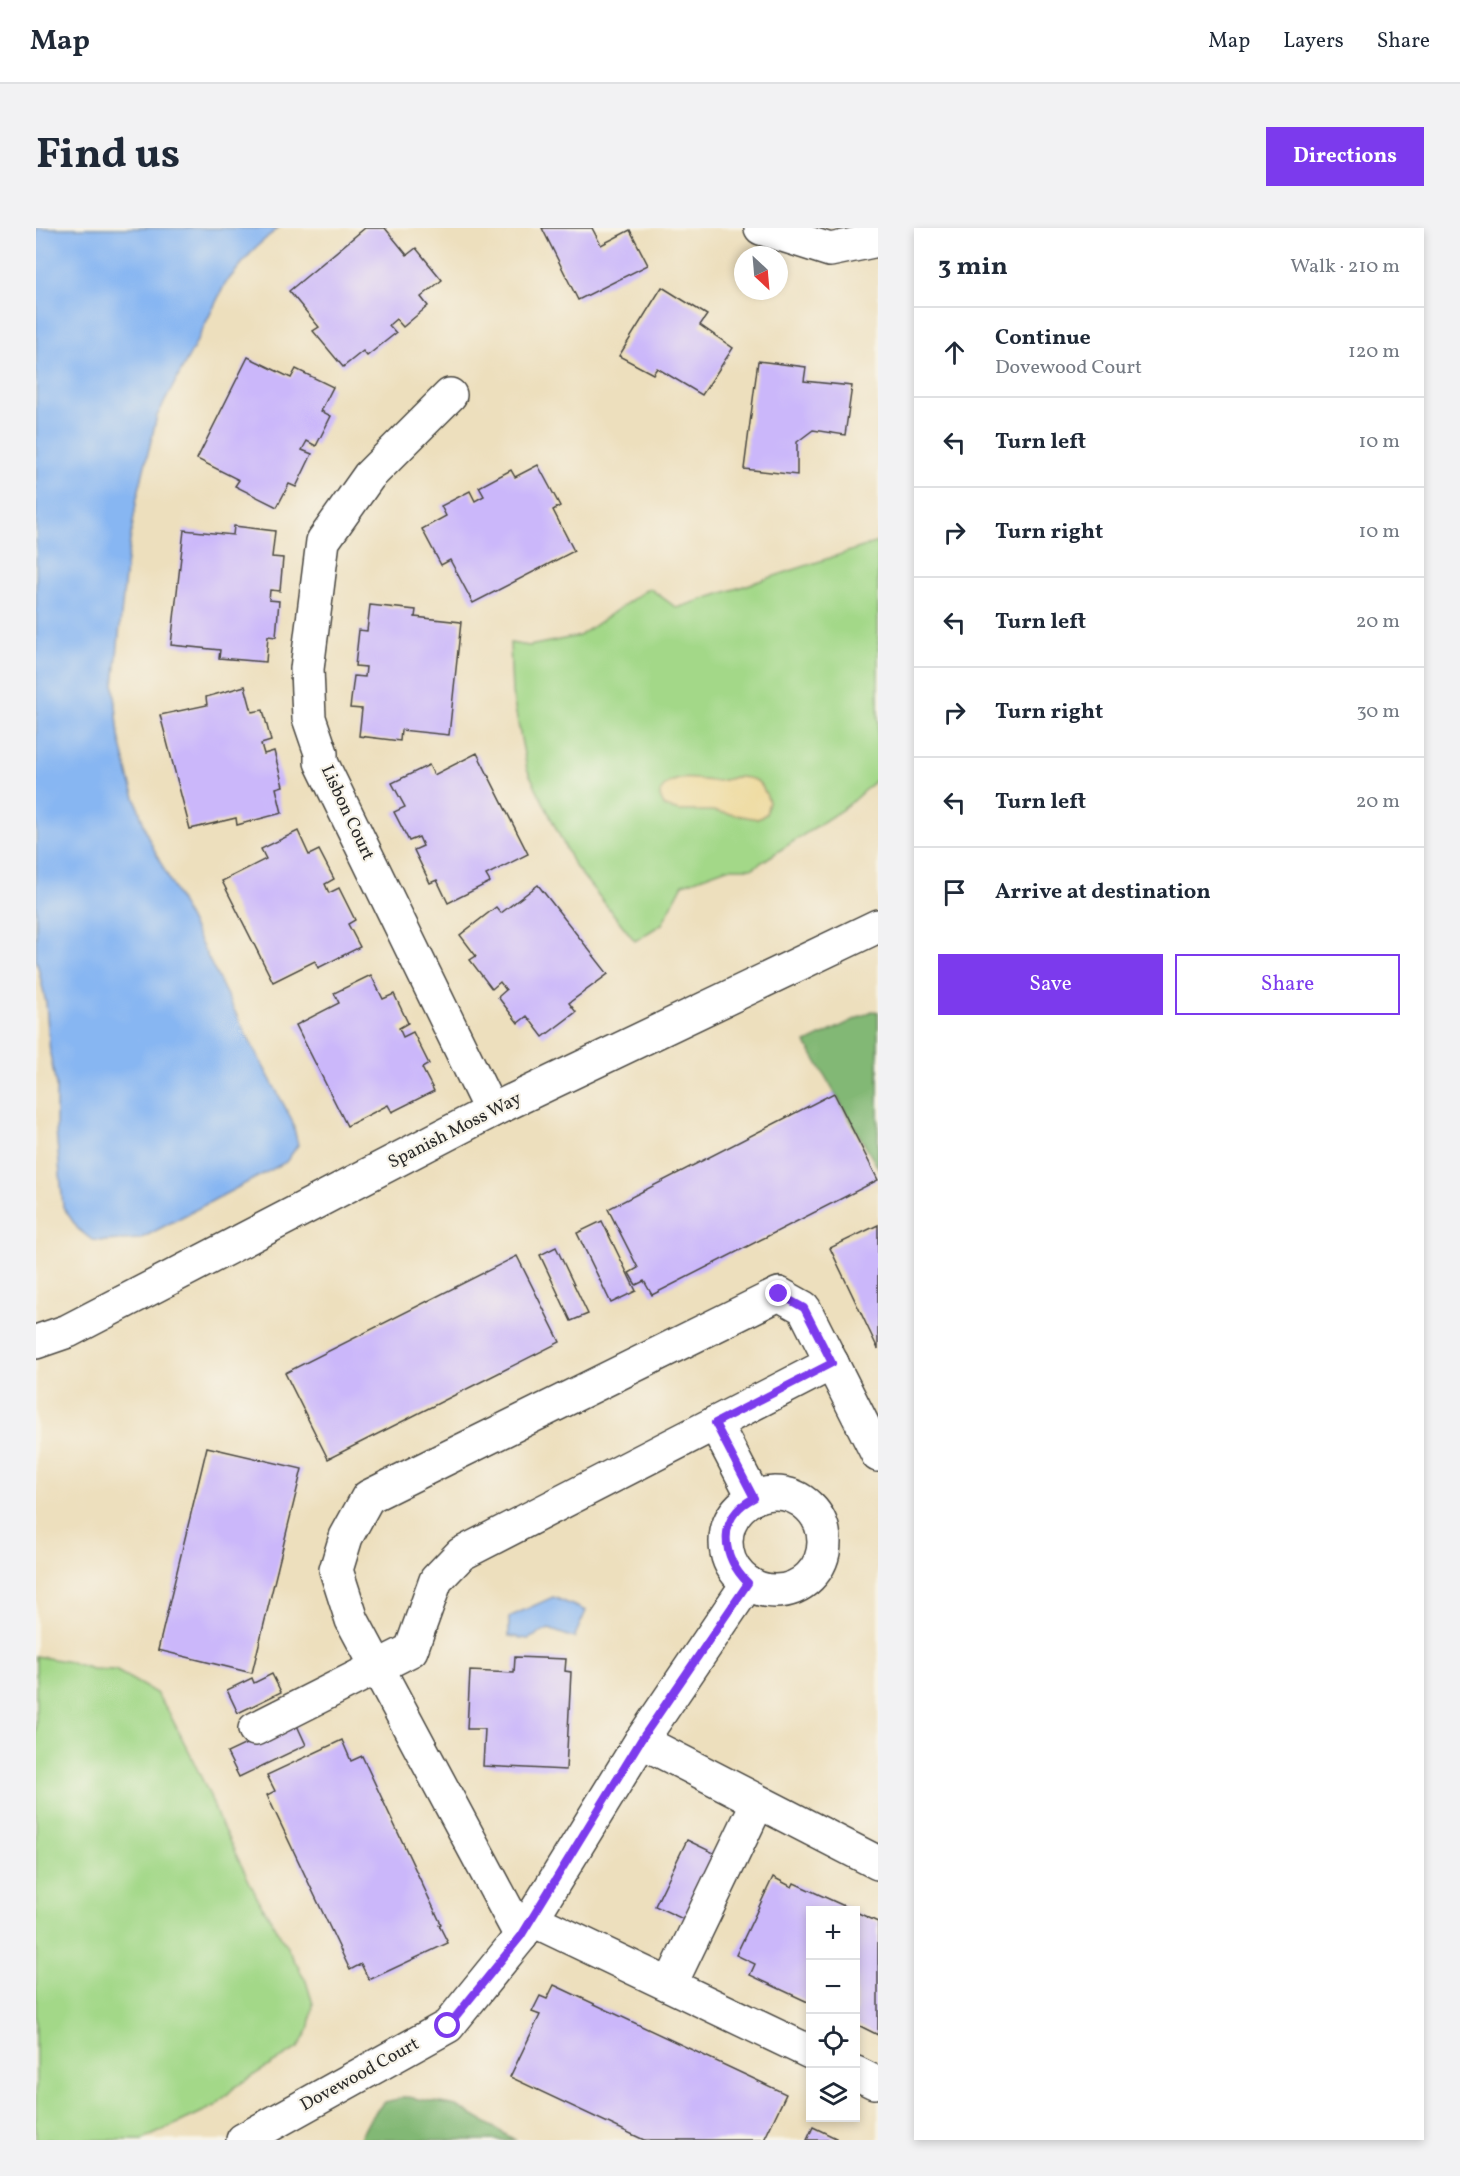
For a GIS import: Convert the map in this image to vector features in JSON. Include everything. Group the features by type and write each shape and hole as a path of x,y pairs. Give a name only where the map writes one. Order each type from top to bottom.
{"street":[{"path":"762,228 830,250 878,240"},
{"name":"Lisbon Court","path":"450,394 369,476 323,541 307,669 309,718 321,753 321,762 491,1111"},
{"name":"Spanish Moss Way","path":"36,1342 68,1331 491,1111 878,926"},
{"path":"806,2050 670,1985 526,1928 376,1666 352,1620 336,1570 346,1537 369,1497 779,1294 804,1308 878,1455"},
{"path":"255,1729 411,1650 436,1580 461,1554 832,1363"},
{"path":"715,1423 754,1498"},
{"path":"776,1492 792,1496 806,1503 817,1515 823,1530 824,1547 819,1563 810,1576 796,1586 780,1590 764,1589 748,1583 737,1572 729,1558 726,1543 728,1527 735,1513 746,1502 754,1498 776,1492"},
{"name":"Dovewood Court","path":"243,2140 448,2026 526,1928 641,1740 748,1583"},
{"path":"641,1740 878,1863"},
{"path":"670,1985 758,1802"}],"green space":[{"path":"878,542 878,778 846,807 753,868 727,868 683,884 662,924 635,941 574,865 527,769 512,693 510,643 529,646 579,636 649,588 677,608"},
{"path":"872,1011 878,1012 878,1168 806,1043"},
{"path":"36,1656 70,1662 92,1669 115,1670 156,1693 190,1754 218,1818 259,1901 306,1981 313,2004 310,2027 298,2048 236,2086 215,2106 142,2140 36,2140"},
{"path":"408,2097 457,2106 515,2140 359,2140 370,2119 384,2102"}],"sand":[{"path":"735,777 754,779 761,785 769,802 766,814 758,819 713,811 680,811 665,807 661,798 662,789 677,780 718,781"}],"water":[{"path":"36,228 278,228 255,248 225,284 157,416 137,498 126,566 114,685 119,736 130,782 148,837 246,1034 292,1120 298,1145 286,1162 140,1239 92,1240 78,1229 63,1207 56,1131 56,1086 50,1054 46,1003 36,958"},
{"path":"553,1597 586,1611 574,1638 549,1629 528,1639 509,1636 509,1617"}],"building":[{"path":"365,228 385,228 407,255 416,248 442,280 421,297 428,306 403,327 396,319 389,325 396,333 367,356 363,351 343,367 313,331 319,327 289,291"},
{"path":"542,228 592,228 601,245 630,230 648,265 578,300"},
{"path":"662,287 707,315 700,325 733,348 702,395 657,368 653,374 619,356"},
{"path":"248,357 291,378 296,369 333,387 321,411 331,416 316,446 307,441 302,450 312,454 296,487 289,484 277,507 235,486 239,480 197,459"},
{"path":"758,361 806,367 804,381 852,386 845,435 813,430 797,442 797,475 744,469"},
{"path":"538,465 560,506 553,510 574,551 473,603 450,560 441,565 422,529 446,516 441,506 470,491 475,501 484,496 479,487 511,470 515,477"},
{"path":"234,526 275,531 272,557 283,558 280,591 270,590 269,600 279,601 276,637 268,636 266,662 219,658 220,650 171,645 184,530 233,535"},
{"path":"370,605 416,610 415,617 461,622 449,735 401,730 400,741 359,736 362,709 350,708 354,676 365,677 366,667 355,666 359,630 367,631"},
{"path":"245,686 252,712 263,710 271,741 261,744 264,754 274,751 283,786 276,788 282,813 237,825 236,818 190,829 160,715 207,705 206,697"},
{"path":"477,753 528,854 486,875 490,882 448,903 437,880 430,883 414,850 423,846 419,837 409,841 394,812 405,807 392,783 429,765 434,775"},
{"path":"298,831 309,855 319,850 334,879 325,884 329,893 339,888 355,920 348,924 360,947 318,968 315,961 273,982 222,881 266,859 261,849"},
{"path":"538,885 608,974 569,1003 576,1012 543,1037 527,1016 518,1023 498,997 506,990 500,982 492,989 470,960 476,956 460,935 496,907 501,913"},
{"path":"371,975 383,999 394,994 408,1023 399,1028 403,1037 413,1032 429,1064 422,1068 434,1091 392,1112 388,1105 347,1126 296,1025 339,1003 334,993"},
{"path":"834,1093 878,1180 652,1295 644,1281 636,1285 629,1273 638,1268 608,1209"},
{"path":"602,1221 636,1291 611,1303 577,1233"},
{"path":"878,1225 878,1349 830,1248"},
{"path":"556,1247 588,1314 571,1321 540,1255"},
{"path":"517,1256 560,1342 328,1459 285,1373"},
{"path":"207,1447 302,1469 252,1673 158,1650"},
{"path":"515,1657 566,1659 565,1671 571,1672 566,1770 483,1766 485,1729 467,1729 470,1671 514,1673"},
{"path":"272,1674 281,1692 238,1713 227,1690 252,1678 254,1683"},
{"path":"295,1721 306,1745 239,1777 227,1753"},
{"path":"342,1740 351,1761 362,1756 448,1943 369,1980 361,1964 350,1970 267,1795 275,1791 267,1775"},
{"path":"687,1840 716,1854 685,1920 655,1906"},
{"path":"773,1877 792,1887 794,1883 844,1906 806,1906 806,2001 750,1975 755,1964 736,1955"},
{"path":"860,1914 878,1922 878,2035 860,2026"},
{"path":"554,1985 786,2094 764,2140 644,2140 510,2077 540,2015 532,2012 540,1996 547,1999"},
{"path":"813,2127 836,2138 835,2140 807,2140"}],"route":[{"path":"448,2026 521,1936 641,1740 748,1583 737,1572 729,1558 726,1543 728,1527 735,1513 746,1502 754,1498 715,1423 832,1363 804,1308 779,1294"}]}
